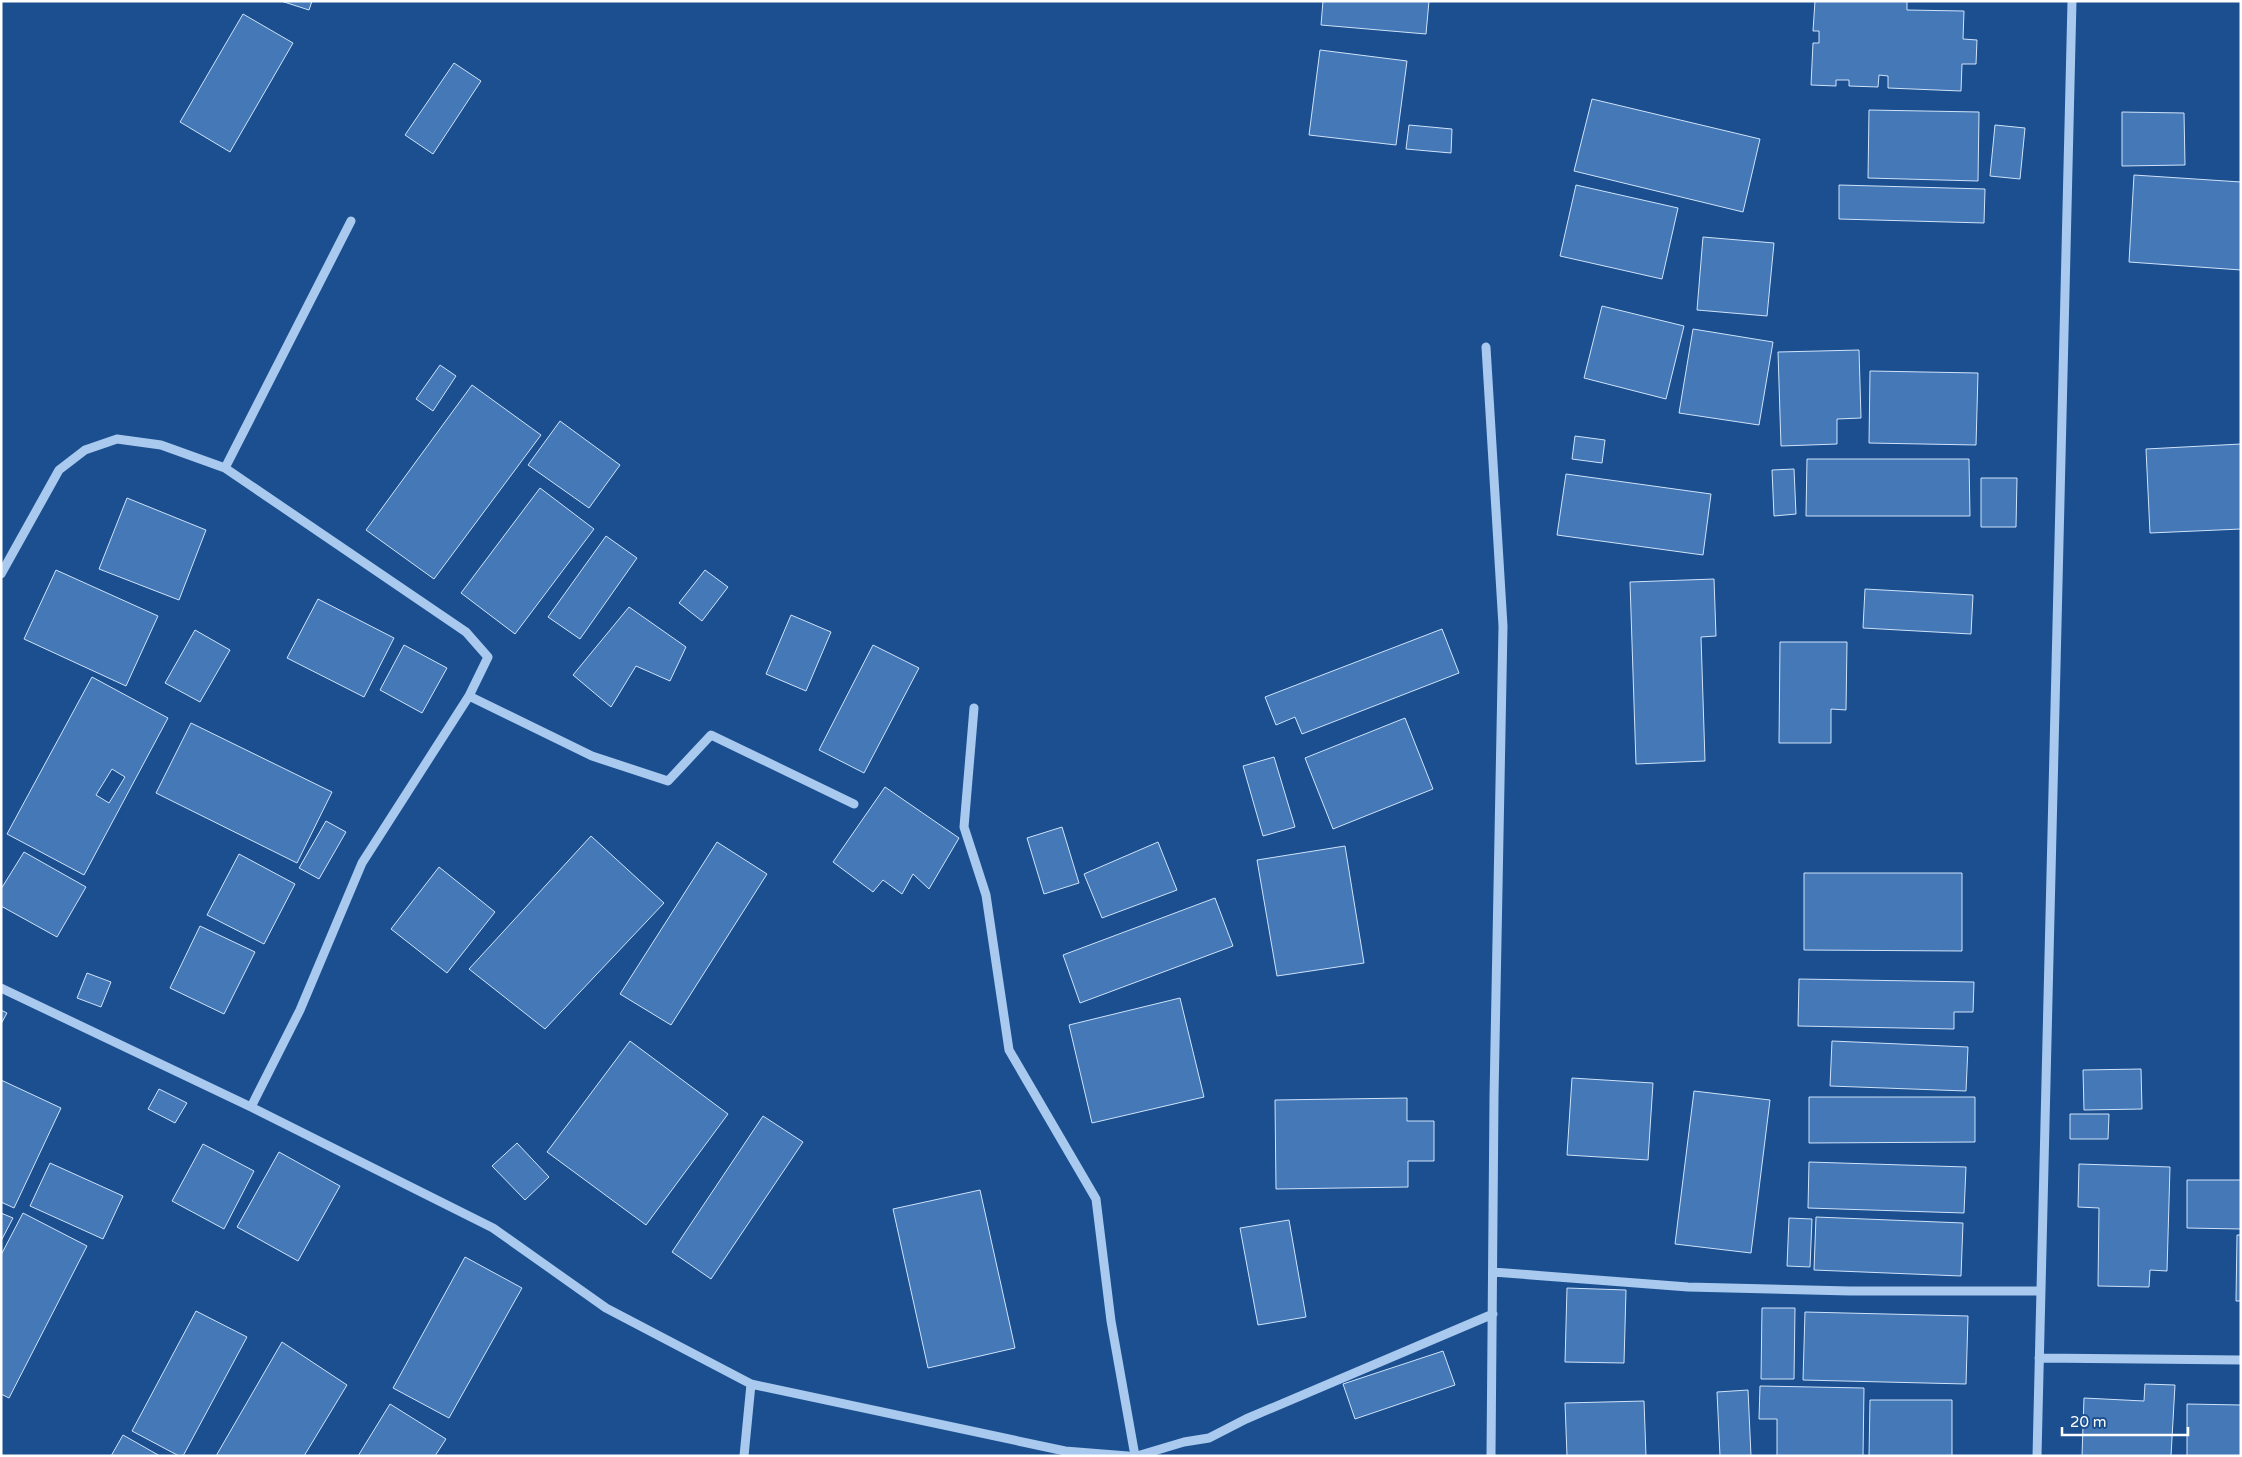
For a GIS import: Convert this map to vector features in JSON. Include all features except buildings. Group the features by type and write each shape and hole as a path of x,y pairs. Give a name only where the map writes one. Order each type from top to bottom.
{"street":[{"path":"2037,1456 2072,1"},
{"path":"225,468 351,221"},
{"path":"1486,347 1503,626 1492,1456"},
{"path":"1,574 59,470 86,450 117,440 160,445 225,468 466,632 488,657 469,696 362,863 300,1010 251,1107"},
{"path":"469,696 592,756 668,781 711,734 854,804"},
{"path":"974,708 964,827 986,895 1009,1050 1096,1199 1111,1321 1136,1456 1184,1442 1209,1438 1246,1419 1493,1314"},
{"path":"1,988 251,1107 493,1228 606,1308 750,1384 1065,1451 1128,1456"},
{"path":"1493,1272 1688,1287 1850,1291 2041,1291"},
{"path":"2039,1358 2241,1360"},
{"path":"744,1456 750,1384"}]}
